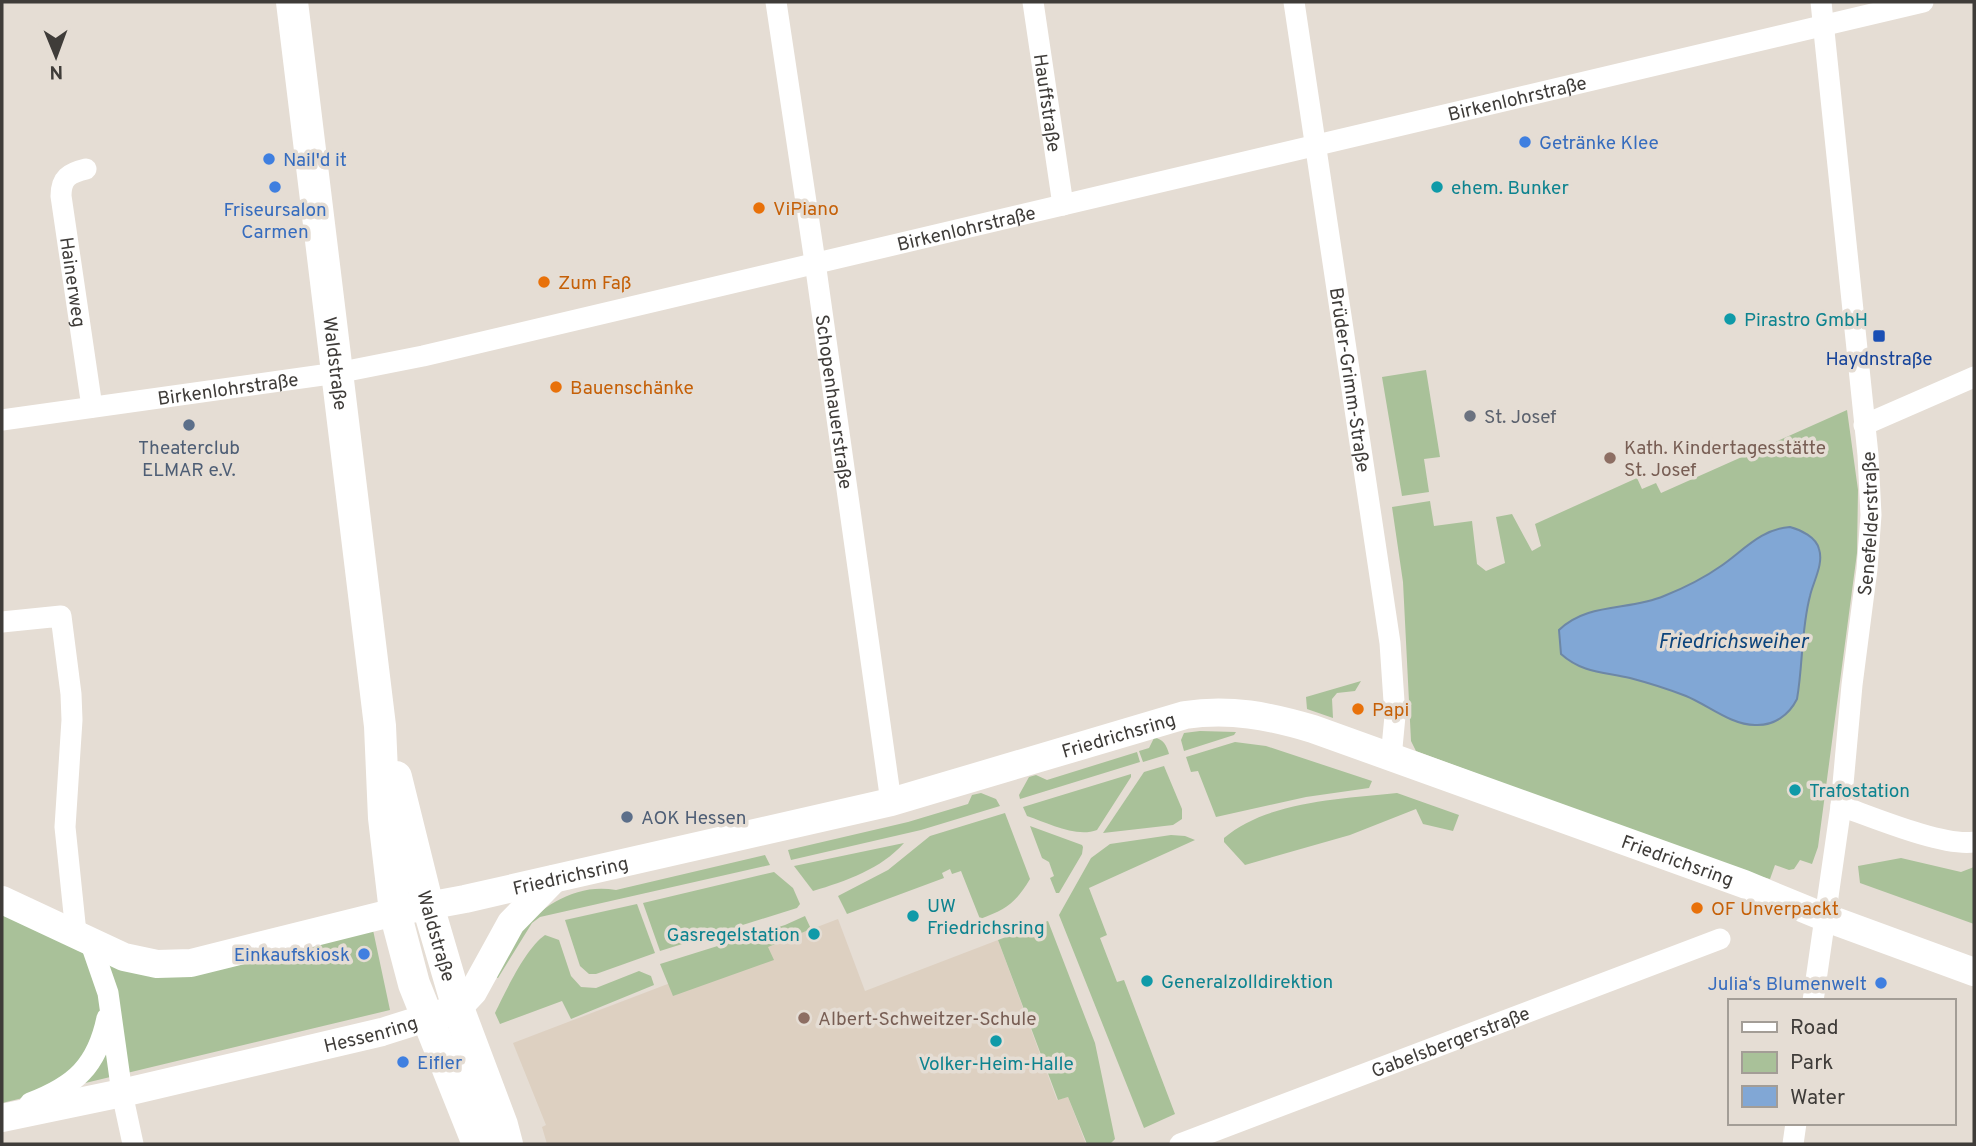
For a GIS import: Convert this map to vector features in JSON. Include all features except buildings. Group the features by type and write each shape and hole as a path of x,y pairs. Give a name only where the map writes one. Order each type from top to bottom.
{"main road":[{"name":"Waldstraße","path":"292,2 380,726 386,832 396,912 414,984 478,1144"},
{"name":"Waldstraße","path":"380,726 399,785 428,906 458,1008 507,1144"}],"street":[{"name":"Schopenhauerstraße","path":"776,2 891,802"},
{"name":"Hauffstraße","path":"1033,2 1063,205"},
{"name":"Brüder-Grimm-Straße","path":"1294,2 1390,643 1395,716 1391,758"},
{"name":"Senefelderstraße","path":"1813,999 1841,806 1869,541 1870,486 1821,2"},
{"name":"Birkenlohrstraße","path":"2,420 337,373 423,356 1923,2"},
{"name":"Hainerweg","path":"86,169 64,179 61,196 92,407"},
{"path":"1864,425 1974,377"},
{"name":"Hessenring","path":"2,622 61,616 72,720 65,827 83,937 108,993 121,1093"},
{"name":"Friedrichsring","path":"396,912 891,802 1164,720 1208,712 1267,716 1313,729 1744,884 1824,917 1974,972"},
{"path":"1841,806 1940,839 1965,844 1974,842"},
{"path":"458,1008 473,992 511,923 554,879"},
{"path":"2,900 124,957 172,965 191,963 396,912"},
{"name":"Gabelsbergerstraße","path":"1180,1144 1720,939"},
{"name":"Hessenring","path":"2,1115 47,1096 75,1080 84,1071 99,1048 104,1032 108,1018 108,993"},
{"name":"Hessenring","path":"2,1115 121,1093 427,1019 458,1008"},
{"path":"121,1093 133,1144"},
{"path":"1793,1144 1796,1125"}],"shaded area":[{"name":"Albert-Schweitzer-Schule","path":"838,919 865,991 998,940 1057,1100 1068,1097 1086,1144 547,1144 542,1127 546,1125 513,1043"}],"green space":[{"path":"1426,370 1440,457 1424,459 1429,492 1402,496 1382,377"},
{"path":"1847,410 1858,490 1857,553 1818,847 1812,864 1800,860 1794,869 1789,870 1775,865 1770,879 1730,868 1416,751 1411,741 1403,582 1392,507 1430,501 1434,526 1472,521 1477,564 1486,571 1505,563 1496,517 1512,514 1532,551 1541,546 1535,524 1637,478 1642,489 1656,483 1661,493"},
{"path":"1361,681 1355,691 1337,693 1332,699 1333,718 1307,709 1306,697"},
{"path":"1236,732 1234,735 1184,751 1181,740 1184,733"},
{"path":"1154,738 1164,743 1169,754 1143,762 1139,751 1149,748"},
{"path":"1235,742 1266,746 1372,781 1369,788 1306,797 1216,817 1198,771 1191,772 1186,757"},
{"path":"1137,752 1140,762 1020,799 1019,795 1029,777 1036,775 1047,780"},
{"path":"1164,766 1182,809 1182,819 1173,825 1103,833 1144,772"},
{"path":"1131,774 1097,830 1080,832 1062,829 1027,816 1023,807"},
{"path":"981,793 996,799 1000,806 921,830 791,860 788,850 908,822 968,804 972,795"},
{"path":"1397,793 1459,815 1453,831 1423,824 1416,809 1350,835 1245,865 1224,842 1224,838 1242,826 1283,809 1329,800"},
{"path":"1005,813 1030,879 1020,894 1003,909 980,919 961,871 952,874 950,869 942,873 944,878 847,914 838,896 888,870 930,836"},
{"path":"1030,826 1083,847 1082,854 1059,893 1056,893 1050,878 1054,876 1049,862 1042,858"},
{"path":"1171,835 1195,840 1089,888 1107,935 1100,938 1117,982 1124,980 1175,1114 1144,1128 1059,915 1091,858 1110,844"},
{"path":"904,843 874,867 813,891 794,866"},
{"path":"765,855 770,865 540,917 532,923 498,978 495,977 519,933 539,913 562,898 588,890 616,890"},
{"path":"1901,858 1961,872 1974,867 1974,924 1860,883 1858,866"},
{"path":"774,872 793,888 800,904 797,908 660,951 643,903"},
{"path":"637,904 655,953 596,974 589,974 580,966 565,920"},
{"path":"2,910 128,970 373,930 390,1010 2,1103"},
{"path":"805,916 811,929 768,947 774,960 673,996 660,964 785,925"},
{"path":"1048,921 1095,1043 1115,1139 1110,1144 1087,1144 1068,1097 1058,1100 998,940"},
{"path":"545,935 559,940 571,976 581,987 596,988 639,971 651,976 654,985 571,1019 562,1001 500,1024 495,1013 523,960"}],"water":[{"name":"Friedrichsweiher","path":"1790,527 1815,541 1820,561 1807,609 1797,699 1790,710 1780,718 1762,725 1737,722 1686,696 1637,680 1585,668 1561,654 1559,630 1570,621 1596,611 1651,601 1671,593 1714,570 1761,536"}],"place":[{"name":"Getränke Klee","path":"1525,142"},
{"name":"Nail'd it","path":"269,159"},
{"name":"Friseursalon Carmen","path":"275,187"},
{"name":"ehem. Bunker","path":"1437,187"},
{"name":"ViPiano","path":"759,208"},
{"name":"Zum Faß","path":"544,282"},
{"name":"Pirastro GmbH","path":"1730,319"},
{"name":"Haydnstraße","path":"1879,336"},
{"name":"Bauenschänke","path":"556,387"},
{"name":"St. Josef","path":"1470,416"},
{"name":"Theaterclub ELMAR e.V.","path":"189,425"},
{"name":"Kath. Kindertagesstätte St. Josef","path":"1610,458"},
{"name":"Papi","path":"1358,709"},
{"name":"Trafostation","path":"1795,790"},
{"name":"AOK Hessen","path":"627,817"},
{"name":"OF Unverpackt","path":"1697,908"},
{"name":"UW Friedrichsring","path":"913,916"},
{"name":"Gasregelstation","path":"814,934"},
{"name":"Einkaufskiosk","path":"364,954"},
{"name":"Generalzolldirektion","path":"1147,981"},
{"name":"Julia‘s Blumenwelt","path":"1881,983"},
{"name":"Albert-Schweitzer-Schule","path":"804,1018"},
{"name":"Volker-Heim-Halle","path":"996,1041"},
{"name":"Eifler","path":"403,1062"}]}
